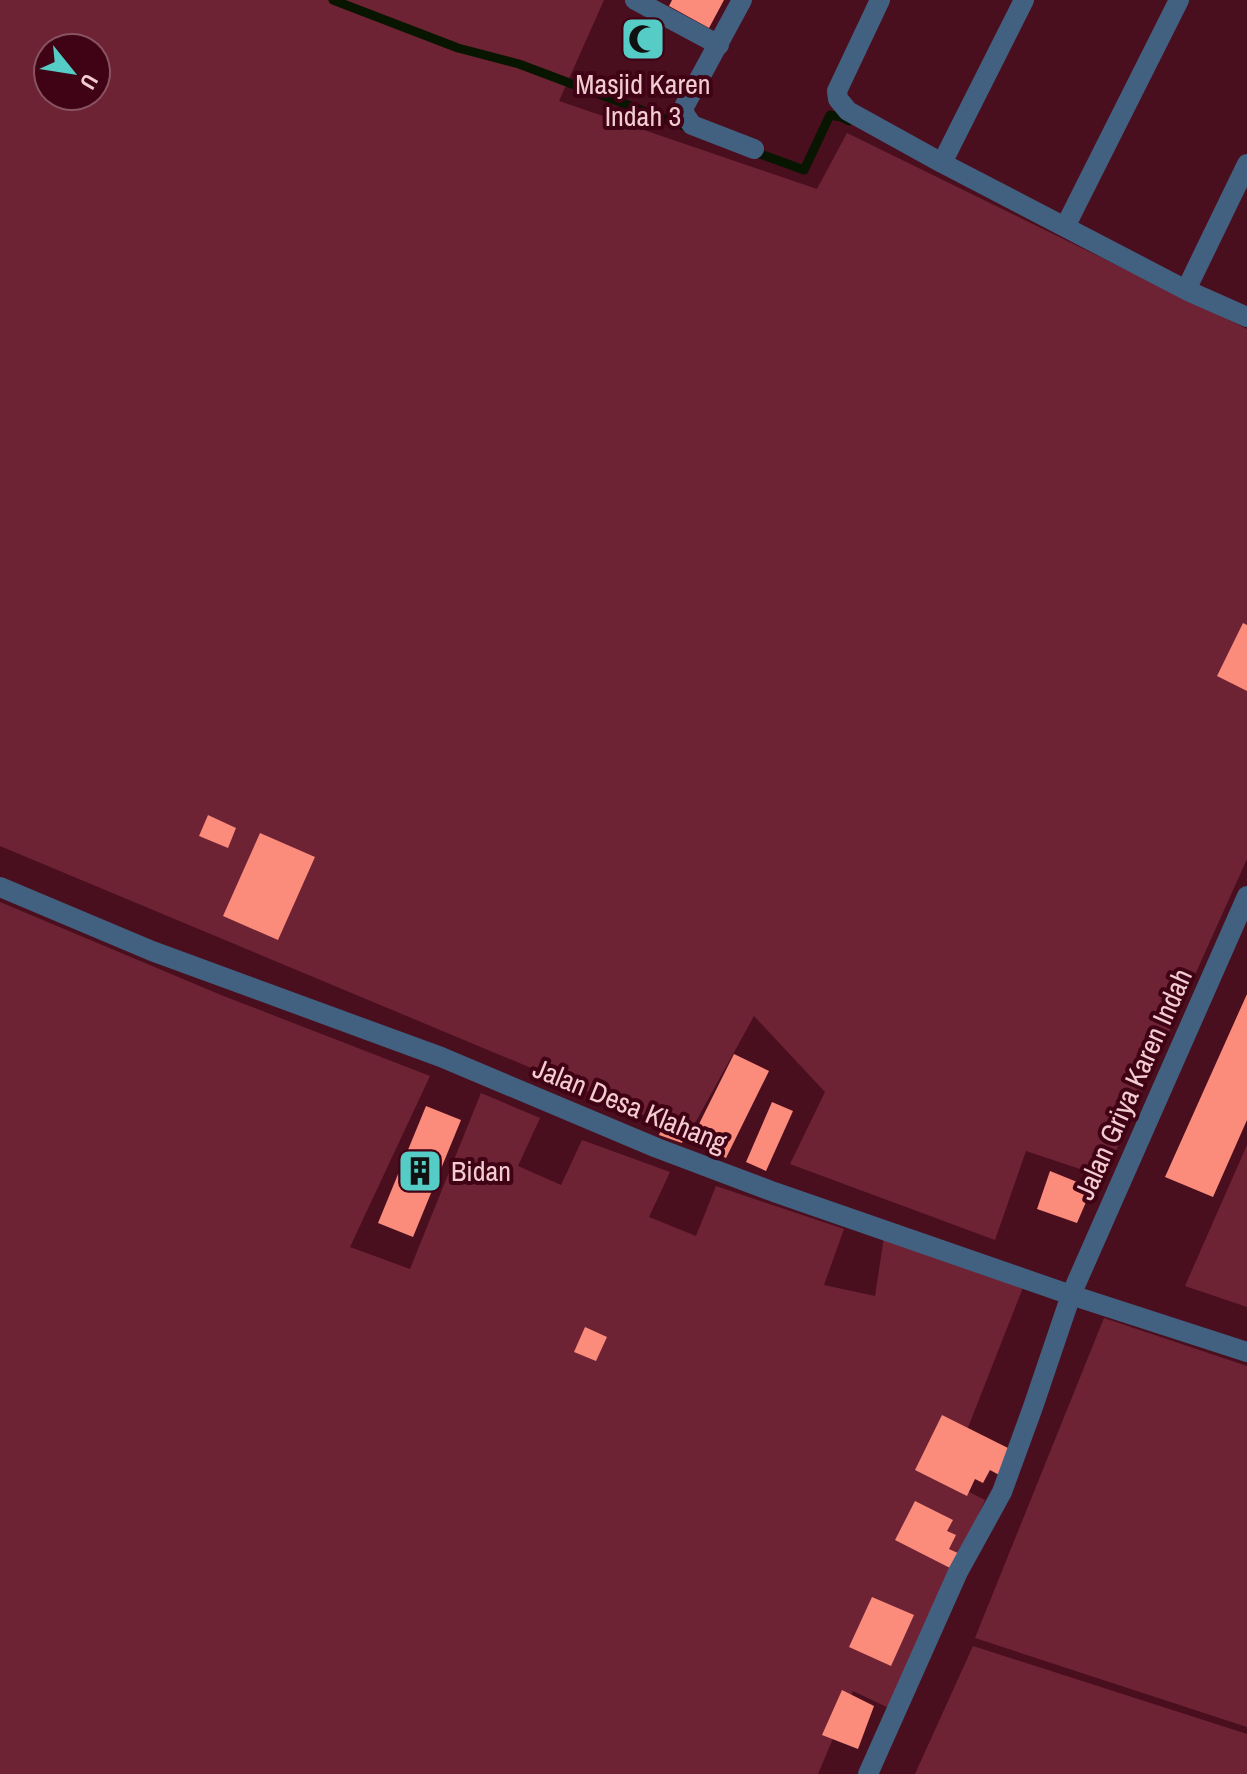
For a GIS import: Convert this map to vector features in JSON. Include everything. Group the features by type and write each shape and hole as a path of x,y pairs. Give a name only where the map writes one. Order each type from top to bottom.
{"street":[{"path":"635,0 719,45"},
{"path":"742,0 683,112 692,125 754,149"},
{"path":"880,0 837,91 838,99 848,111 1186,290 1247,317"},
{"path":"942,163 1024,0"},
{"path":"1065,227 1179,0"},
{"path":"1186,290 1247,164"},
{"name":"Jalan Desa Klahang","path":"0,887 152,951 441,1057 657,1148 774,1192 1071,1295 1247,1352"},
{"name":"Jalan Griya Karen Indah","path":"868,1774 958,1572 1002,1492 1071,1295 1247,896"}],"shaded area":[{"path":"0,0 604,0 559,101 817,189 847,133 1247,329 1247,859 1104,1177 1026,1151 995,1240 790,1164 825,1092 754,1016 689,1134 0,846"},
{"path":"0,902 221,995 430,1076 350,1247 410,1269 481,1093 540,1118 518,1166 561,1185 582,1140 670,1172 649,1217 696,1236 716,1186 844,1229 824,1285 875,1296 884,1237 1024,1285 947,1481 985,1500 891,1709 853,1691 818,1774 0,1774"},
{"path":"1247,1145 1247,1307 1185,1286"},
{"path":"1104,1318 1247,1366 1247,1727 975,1638"},
{"path":"973,1646 1247,1734 1247,1774 915,1774"}],"building":[{"path":"672,0 724,0 709,28 669,6"},
{"path":"1243,623 1247,625 1247,691 1217,676"},
{"path":"208,815 236,828 228,848 199,836"},
{"path":"260,833 315,857 278,940 223,916"},
{"path":"1247,994 1247,1120 1213,1197 1165,1177"},
{"path":"734,1054 769,1071 726,1158 691,1140"},
{"path":"772,1102 793,1111 766,1171 746,1162"},
{"name":"Bidan","path":"426,1106 461,1120 413,1237 378,1223"},
{"path":"667,1113 689,1121 682,1143 659,1135"},
{"path":"1050,1171 1092,1188 1077,1223 1037,1209"},
{"path":"585,1327 607,1337 596,1361 574,1352"},
{"path":"942,1415 1014,1451 1001,1476 990,1470 983,1483 975,1479 967,1496 915,1470"},
{"path":"915,1501 953,1520 947,1531 956,1535 949,1549 960,1554 952,1569 895,1540"},
{"path":"872,1597 914,1615 891,1666 849,1647"},
{"path":"842,1690 874,1706 858,1749 822,1735"}],"waterway":[{"path":"333,0 458,48 519,64 689,128"},
{"path":"752,151 804,170 830,115 849,121"}],"place":[{"name":"Masjid Karen Indah 3","path":"643,39"},
{"name":"Bidan","path":"420,1171"}]}
